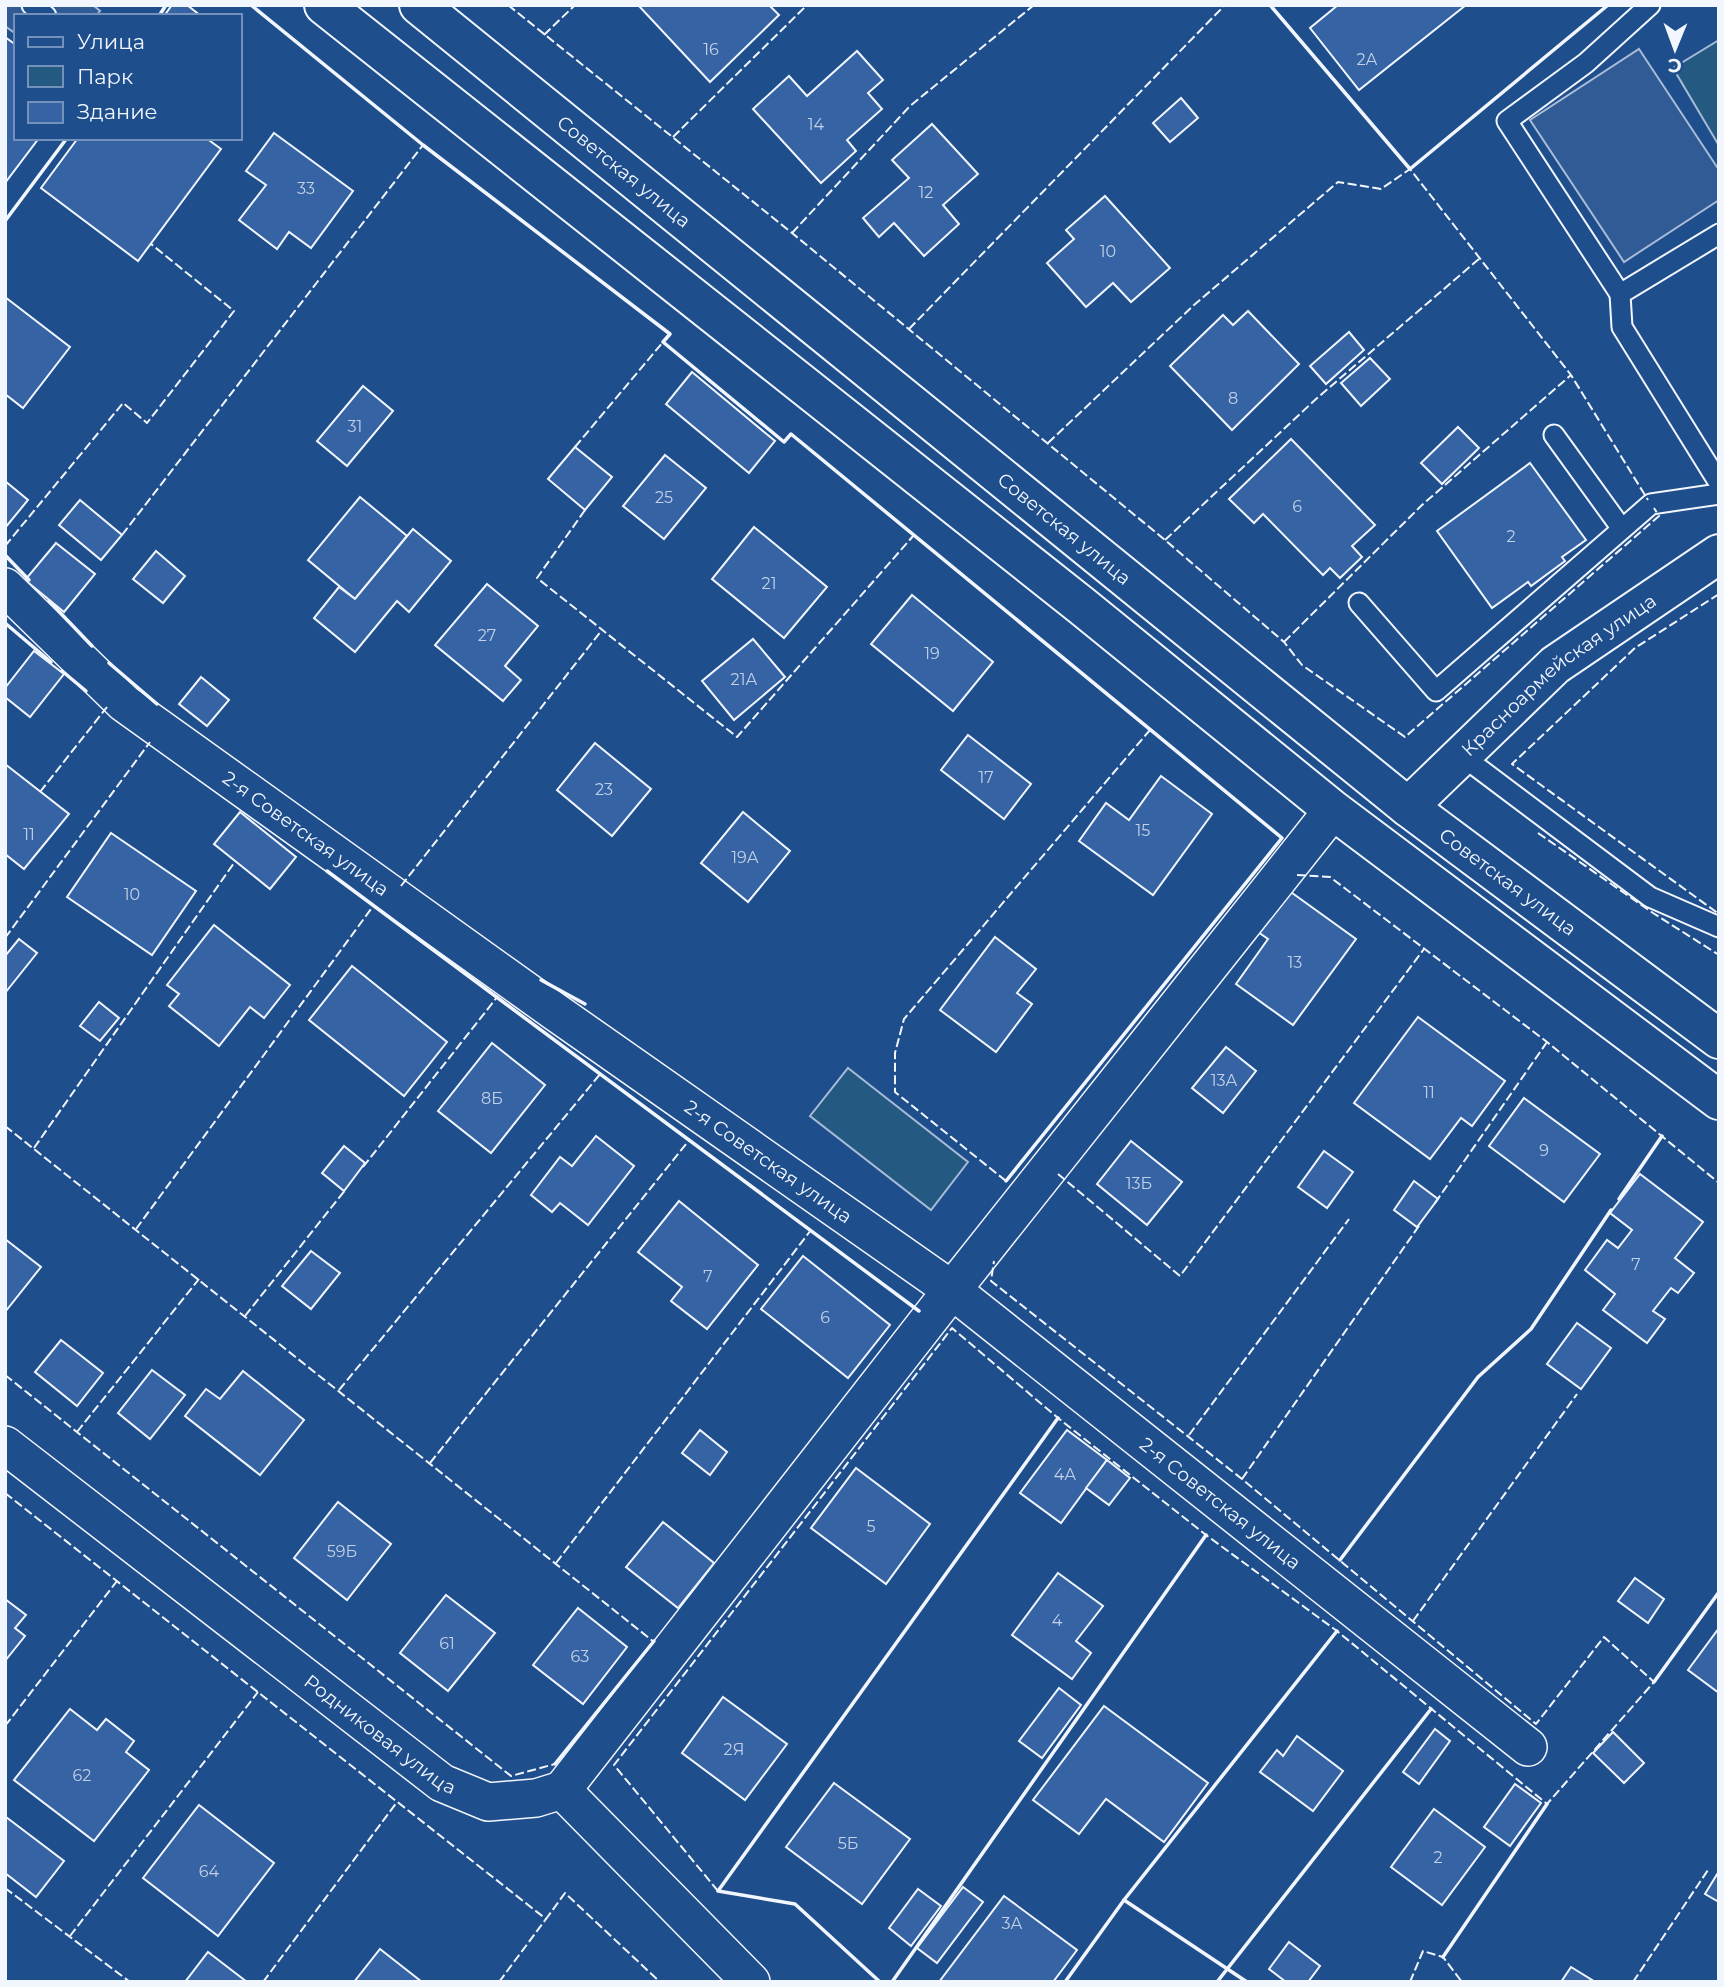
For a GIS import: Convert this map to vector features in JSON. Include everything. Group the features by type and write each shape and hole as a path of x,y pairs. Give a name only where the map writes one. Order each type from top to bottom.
{"main road":[{"path":"324,5 1072,597 1333,810 1719,1100"},
{"name":"Советская улица","path":"419,5 1408,807 1719,1039"},
{"name":"Красноармейская улица","path":"1408,807 1555,665 1719,554"}],"street":[{"name":"2-я Советская улица","path":"5,587 124,703 554,1011 952,1290 1528,1747"},
{"path":"751,1982 562,1790 952,1290 1333,810"},
{"name":"Родниковая улица","path":"5,1446 442,1783 488,1802 536,1798 562,1790"}],"lane":[{"path":"1650,5 1586,63 1507,121 1620,294 1622,327 1719,483"},
{"path":"1620,294 1719,234"},
{"path":"1554,435 1622,529"},
{"path":"1359,603 1436,691 1651,504 1719,494"},
{"path":"1461,755 1650,897 1719,928"}],"green space":[{"path":"1719,40 1719,143 1718,144 1673,68"},
{"path":"848,1068 968,1162 931,1210 810,1116"}],"shaded area":[{"path":"5,5 93,5 100,11 98,14 14,14 14,33 5,26"},
{"path":"1639,49 1719,170 1719,200 1624,262 1530,120"}],"building":[{"path":"172,5 187,5 198,14 165,14"},
{"path":"638,5 769,5 779,15 710,82"},
{"path":"1338,5 1466,5 1359,90 1310,28"},
{"path":"5,37 14,44 14,140 37,140 5,183"},
{"path":"857,51 883,80 868,93 882,109 847,140 856,151 821,183 753,109 789,76 807,96"},
{"path":"1181,98 1198,118 1170,142 1153,123"},
{"path":"932,124 978,174 943,205 959,224 924,256 894,223 879,237 863,218 909,178 892,160"},
{"path":"274,133 353,191 311,248 289,232 277,249 239,220 266,185 246,171"},
{"path":"77,140 209,140 221,149 138,261 41,188"},
{"path":"1105,196 1170,268 1131,302 1113,283 1086,307 1047,263 1074,239 1066,230"},
{"path":"5,297 70,347 23,408 5,394"},
{"path":"1248,311 1299,364 1232,430 1170,366 1223,315 1233,325"},
{"path":"1349,332 1364,350 1326,384 1310,366"},
{"path":"1370,358 1390,379 1361,406 1341,383"},
{"path":"692,372 775,441 749,473 666,404"},
{"path":"363,386 393,411 347,466 317,441"},
{"path":"1458,427 1479,448 1442,484 1421,463"},
{"path":"1291,439 1375,525 1352,546 1362,557 1340,578 1330,568 1323,575 1263,514 1254,523 1229,499"},
{"path":"575,447 612,477 585,510 548,479"},
{"path":"665,455 706,488 664,539 623,506"},
{"path":"1530,463 1586,540 1562,557 1565,561 1531,586 1528,582 1492,608 1437,531"},
{"path":"5,481 28,500 5,528"},
{"path":"360,497 407,536 355,599 308,560"},
{"path":"80,500 122,535 101,560 59,525"},
{"path":"754,527 827,587 784,638 712,579"},
{"path":"413,529 451,561 409,612 397,601 355,652 314,618 339,587 355,599"},
{"path":"56,543 95,574 64,612 25,580"},
{"path":"156,551 185,576 163,603 133,579"},
{"path":"487,584 538,626 505,666 521,680 503,701 435,645"},
{"path":"912,595 993,662 953,711 871,644"},
{"path":"753,639 785,677 734,720 702,681"},
{"path":"34,651 64,674 30,717 5,697 5,688"},
{"path":"201,677 229,700 207,726 179,704"},
{"path":"968,735 1031,784 1004,819 941,770"},
{"path":"595,743 651,789 612,836 557,790"},
{"path":"5,764 69,814 24,869 5,854"},
{"path":"1161,776 1212,814 1153,895 1079,841 1106,803 1129,820"},
{"path":"240,812 296,857 270,889 214,844"},
{"path":"743,812 790,851 748,902 701,863"},
{"path":"111,833 196,891 152,955 67,897"},
{"path":"1288,890 1356,939 1293,1025 1236,984 1268,939 1258,932"},
{"path":"214,925 290,985 264,1018 250,1007 219,1046 169,1006 179,994 167,985"},
{"path":"995,937 1036,969 1017,993 1032,1004 996,1052 940,1010"},
{"path":"19,939 37,953 5,993 5,956"},
{"path":"352,966 447,1042 404,1096 309,1020"},
{"path":"99,1002 119,1018 100,1041 80,1026"},
{"path":"1418,1017 1505,1081 1472,1126 1461,1118 1430,1159 1354,1103"},
{"path":"492,1043 545,1085 491,1153 438,1111"},
{"path":"1226,1047 1256,1071 1223,1113 1192,1088"},
{"path":"1524,1098 1600,1154 1564,1202 1489,1146"},
{"path":"596,1136 634,1166 588,1225 560,1203 552,1212 531,1195 560,1157 572,1166"},
{"path":"1131,1141 1182,1182 1147,1225 1097,1184"},
{"path":"344,1146 365,1163 344,1191 322,1173"},
{"path":"1324,1151 1353,1172 1327,1208 1298,1187"},
{"path":"1640,1174 1703,1222 1675,1258 1694,1273 1678,1293 1671,1288 1653,1311 1665,1319 1647,1343 1603,1310 1615,1294 1585,1270 1607,1240 1618,1248 1632,1230 1610,1213"},
{"path":"1414,1181 1438,1199 1417,1227 1394,1210"},
{"path":"679,1201 758,1265 707,1329 671,1301 682,1287 638,1252"},
{"path":"5,1239 41,1267 5,1312"},
{"path":"311,1251 340,1273 311,1309 282,1286"},
{"path":"803,1256 890,1325 848,1378 761,1309"},
{"path":"1577,1323 1611,1348 1581,1389 1547,1364"},
{"path":"61,1340 103,1373 77,1406 35,1372"},
{"path":"152,1370 185,1395 150,1439 118,1413"},
{"path":"243,1371 304,1420 260,1475 185,1416 206,1389 220,1399"},
{"path":"700,1430 727,1452 710,1475 682,1453"},
{"path":"1067,1430 1107,1460 1061,1523 1020,1493"},
{"path":"1107,1460 1130,1478 1109,1505 1086,1488"},
{"path":"856,1468 930,1524 886,1584 811,1528"},
{"path":"338,1502 391,1544 347,1600 294,1558"},
{"path":"663,1522 714,1563 678,1608 626,1567"},
{"path":"1058,1573 1103,1606 1076,1641 1091,1653 1072,1679 1012,1635"},
{"path":"1635,1578 1664,1599 1648,1623 1618,1601"},
{"path":"446,1595 495,1633 448,1691 400,1653"},
{"path":"5,1599 26,1615 15,1628 25,1636 5,1661"},
{"path":"578,1608 627,1647 583,1704 533,1665"},
{"path":"1719,1628 1719,1693 1688,1670"},
{"path":"1059,1688 1081,1705 1042,1758 1019,1741"},
{"path":"723,1697 787,1744 745,1800 682,1753"},
{"path":"1104,1706 1208,1783 1164,1842 1106,1799 1079,1834 1033,1800"},
{"path":"70,1709 97,1730 106,1719 134,1741 126,1752 149,1770 94,1841 14,1780"},
{"path":"1435,1729 1450,1741 1419,1784 1403,1772"},
{"path":"1613,1732 1644,1763 1624,1783 1593,1753"},
{"path":"1297,1736 1343,1771 1313,1811 1260,1772 1277,1750 1283,1756"},
{"path":"834,1783 910,1839 862,1904 786,1847"},
{"path":"1515,1784 1541,1803 1510,1846 1484,1827"},
{"path":"199,1805 274,1863 218,1936 143,1878"},
{"path":"1434,1809 1485,1847 1442,1905 1391,1867"},
{"path":"6,1817 64,1861 36,1897 5,1873"},
{"path":"1719,1871 1719,1902 1705,1894"},
{"path":"963,1887 983,1902 937,1963 917,1948"},
{"path":"918,1889 941,1906 911,1946 889,1928"},
{"path":"1004,1896 1077,1950 1053,1982 939,1982"},
{"path":"1289,1942 1320,1966 1308,1982 1286,1982 1269,1969"},
{"path":"380,1949 422,1982 354,1982"},
{"path":"208,1952 247,1982 185,1982"},
{"path":"1571,1967 1592,1980 1561,1982"}],"fence":[{"path":"508,5 792,233 1165,540 1284,642 1302,665 1405,737 1659,516 1654,508"},
{"path":"544,35 575,5"},
{"path":"673,137 807,5"},
{"path":"792,233 910,106 1034,5"},
{"path":"909,329 1225,5"},
{"path":"122,535 423,145"},
{"path":"1048,443 1194,305 1338,182 1381,189 1410,169 1571,375 1648,500"},
{"path":"5,546 123,403 147,423 234,311 151,244"},
{"path":"1165,540 1316,399 1480,258"},
{"path":"575,447 663,342"},
{"path":"1284,642 1422,505 1571,375"},
{"path":"585,510 537,578 737,737 914,535"},
{"path":"1719,594 1635,648 1512,764 1719,914"},
{"path":"401,886 602,630"},
{"path":"40,792 107,707"},
{"path":"1006,1181 895,1092 895,1053 904,1019 1150,730"},
{"path":"5,938 150,742"},
{"path":"1538,833 1719,955"},
{"path":"34,1148 234,863"},
{"path":"1297,875 1330,877 1547,1042 1719,1183"},
{"path":"136,1229 374,905"},
{"path":"1058,1174 1180,1276 1424,949"},
{"path":"363,1167 498,996"},
{"path":"1435,1203 1547,1042"},
{"path":"339,1390 601,1073"},
{"path":"5,1126 654,1642"},
{"path":"430,1463 690,1139"},
{"path":"245,1316 346,1189"},
{"path":"1189,1435 1349,1219"},
{"path":"1242,1479 1421,1223"},
{"path":"556,1563 811,1230"},
{"path":"718,1891 614,1765 952,1328 1058,1418 1206,1535 1337,1631 1547,1804 1654,1682 1604,1637 1536,1724 1242,1479 991,1281 994,1261"},
{"path":"77,1432 199,1279"},
{"path":"5,1375 511,1776 555,1764"},
{"path":"1413,1621 1577,1394"},
{"path":"5,1493 546,1919 565,1893 660,1982"},
{"path":"5,1726 117,1581"},
{"path":"70,1936 258,1692"},
{"path":"263,1982 397,1802"},
{"path":"1633,1982 1708,1870"},
{"path":"5,1888 130,1982"},
{"path":"499,1982 546,1919"},
{"path":"1410,1982 1423,1951 1443,1957 1462,1982"}],"wall":[{"path":"160,14 166,5"},
{"path":"251,5 423,145 670,334 663,342 784,442 791,434 1282,838 1006,1181"},
{"path":"1270,5 1410,169 1608,5"},
{"path":"5,221 66,140"},
{"path":"5,555 29,580"},
{"path":"49,601 92,646"},
{"path":"5,623 51,662"},
{"path":"109,663 157,704"},
{"path":"62,671 86,691"},
{"path":"327,871 919,1311"},
{"path":"541,980 585,1004"},
{"path":"1619,1199 1662,1136"},
{"path":"1340,1560 1478,1377 1531,1329 1611,1210"},
{"path":"880,1982 795,1904 718,1891 1058,1418"},
{"path":"892,1982 1206,1535"},
{"path":"1654,1682 1719,1592"},
{"path":"1065,1982 1124,1900 1337,1631"},
{"path":"555,1764 654,1641"},
{"path":"1217,1982 1431,1709"},
{"path":"1443,1957 1547,1804"},
{"path":"1124,1900 1247,1982"}]}
